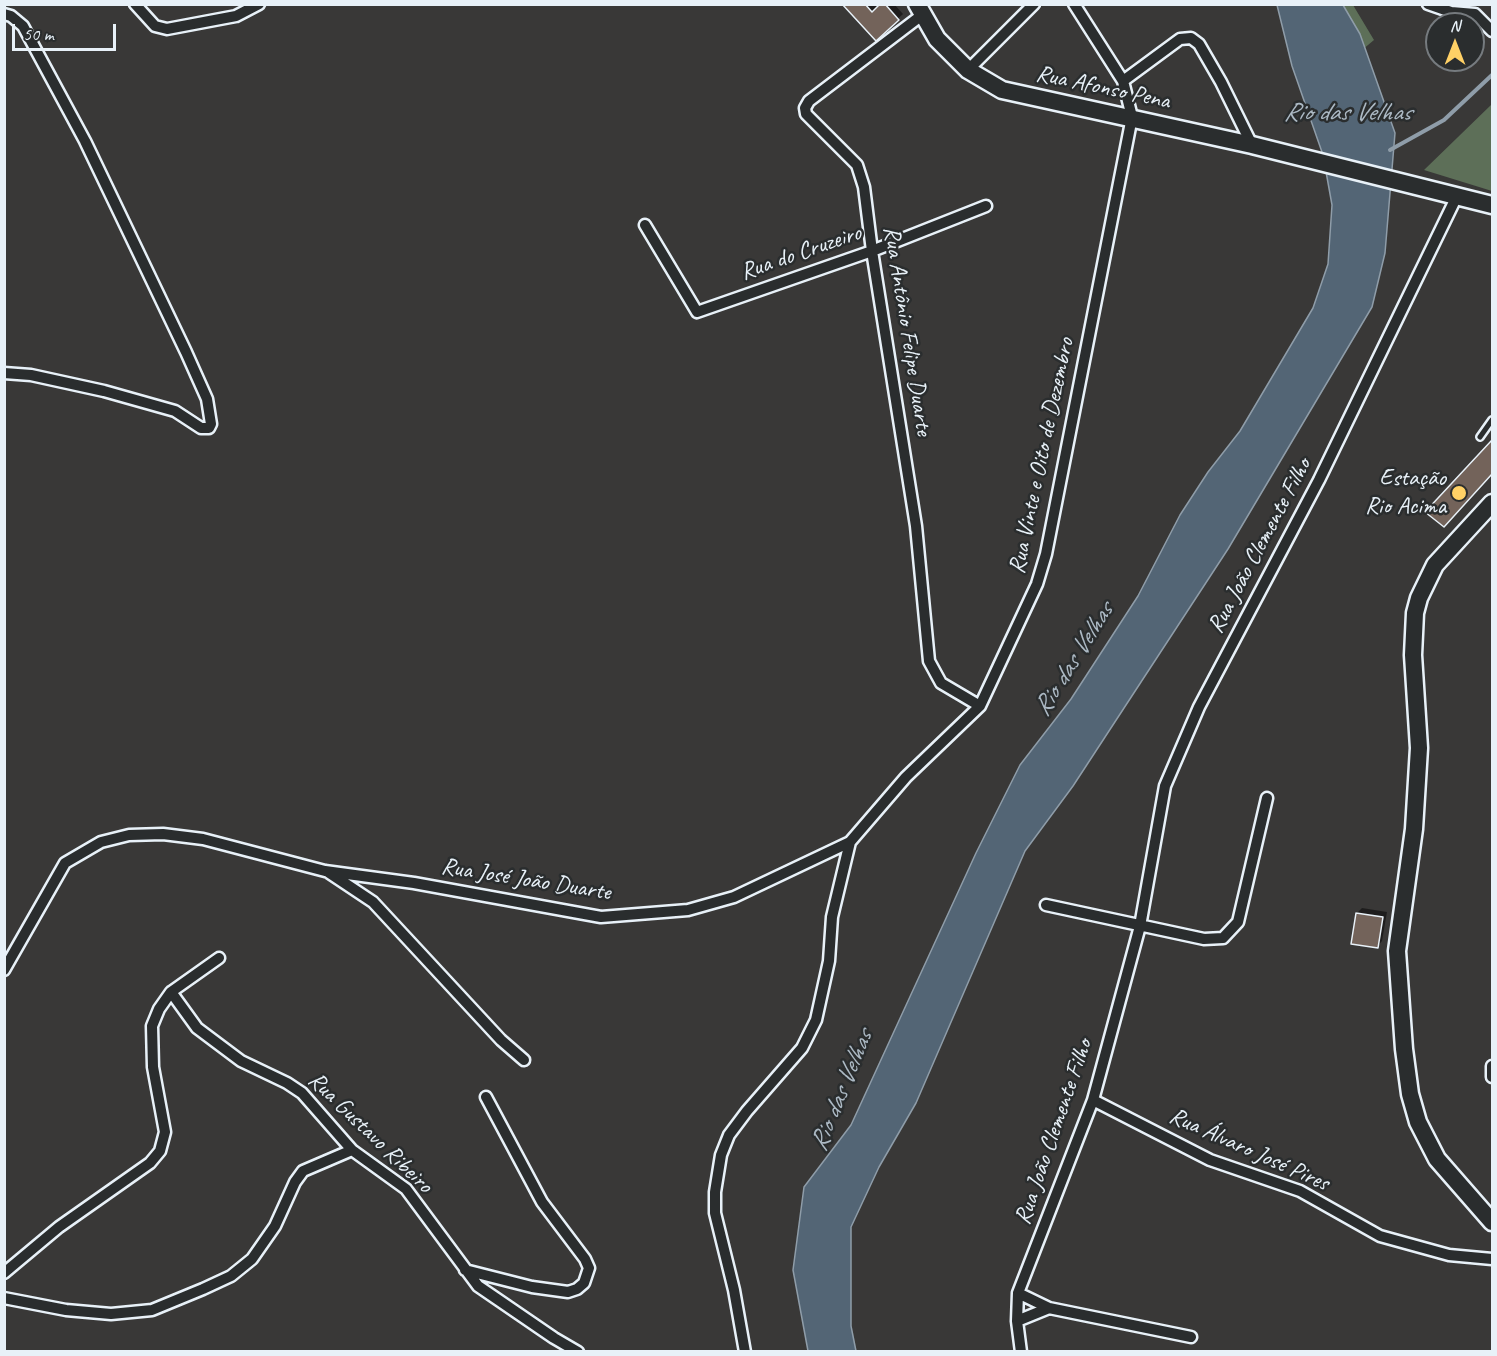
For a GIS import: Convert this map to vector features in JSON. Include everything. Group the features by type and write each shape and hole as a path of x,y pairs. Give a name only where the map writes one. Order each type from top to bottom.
{"main road":[{"name":"Rua Afonso Pena","path":"919,10 938,39 968,70 992,85 1014,94 1132,117 1492,205"},
{"path":"1492,503 1435,565 1415,613 1413,655 1419,748 1414,829 1397,951 1404,1049 1410,1094 1418,1122 1437,1159 1492,1222"}],"street":[{"path":"135,4 154,26 167,28 236,16 259,4"},
{"path":"968,70 1034,4"},
{"path":"1074,4 1124,81 1132,117"},
{"path":"1428,4 1451,12 1474,9 1492,31"},
{"name":"Rua Antônio Felipe Duarte","path":"919,10 805,106 806,114 848,153 859,170 864,187 916,526 929,661 941,683 980,706"},
{"path":"4,14 11,15 23,26 85,141 207,399 211,424 209,428 201,428 175,411 104,391 31,375 4,373"},
{"path":"1124,81 1180,39 1191,38 1199,44 1221,82 1251,145"},
{"name":"Rua Vinte e Oito de Dezembro","path":"745,1352 734,1290 715,1212 717,1168 729,1135 802,1048 816,1020 830,961 832,916 850,842 906,777 980,706 1037,584 1046,554 1132,117"},
{"name":"Rua João Clemente Filho","path":"1021,1352 1017,1321 1018,1293 1093,1100 1140,926 1165,786 1181,744 1319,480 1456,198"},
{"name":"Rua do Cruzeiro","path":"645,225 697,312 872,250 986,206"},
{"path":"1046,905 1204,939 1216,940 1229,935 1238,922 1267,798"},
{"name":"Rua José João Duarte","path":"4,970 65,863 102,842 129,835 163,834 203,839 325,871 414,883 601,917 688,910 734,897 850,842"},
{"name":"Rua José João Duarte","path":"325,871 373,902 441,972 501,1040 524,1060"},
{"path":"4,1273 59,1227 150,1163 160,1151 165,1132 153,1067 152,1026 159,1009 171,992 219,958"},
{"name":"Rua Gustavo Ribeiro","path":"171,992 197,1028 206,1036 241,1061 287,1083 302,1093 352,1150 406,1189 465,1270 484,1290 554,1338 579,1352"},
{"path":"1492,1066 1492,1077"},
{"path":"465,1270 532,1287 568,1292 578,1289 584,1283 589,1268 585,1259 542,1202 486,1097"},
{"name":"Rua Álvaro José Pires","path":"1093,1100 1210,1160 1300,1191 1380,1236 1449,1255 1492,1260"},
{"path":"4,1298 66,1310 111,1314 152,1310 203,1289 231,1276 252,1259 275,1226 295,1182 303,1171 352,1150"},
{"path":"1018,1293 1049,1308 1191,1337"},
{"path":"1017,1321 1049,1308"}],"lane":[{"path":"1480,437 1492,420"}],"green space":[{"path":"1330,5 1353,5 1374,40 1356,55"},
{"path":"1492,104 1492,191 1424,170"}],"water":[{"name":"Rio das Velhas","path":"1277,5 1343,5 1360,34 1395,133 1385,253 1372,307 1228,549 1073,786 1025,851 916,1103 879,1167 851,1227 851,1326 856,1351 808,1351 793,1270 804,1187 851,1125 976,853 1020,765 1071,699 1138,596 1180,515 1208,472 1240,431 1313,308 1328,264 1332,205 1323,155 1292,66"}],"building":[{"path":"842,4 865,4 872,12 880,4 885,4 899,20 876,41"},
{"name":"Estação Rio Acima","path":"1492,440 1492,474 1444,527 1425,512"},
{"path":"1356,913 1383,917 1378,948 1351,944"}],"waterway":[{"path":"1390,150 1444,120 1492,75"}],"place":[{"name":"Estação Rio Acima","path":"1459,493"}]}
